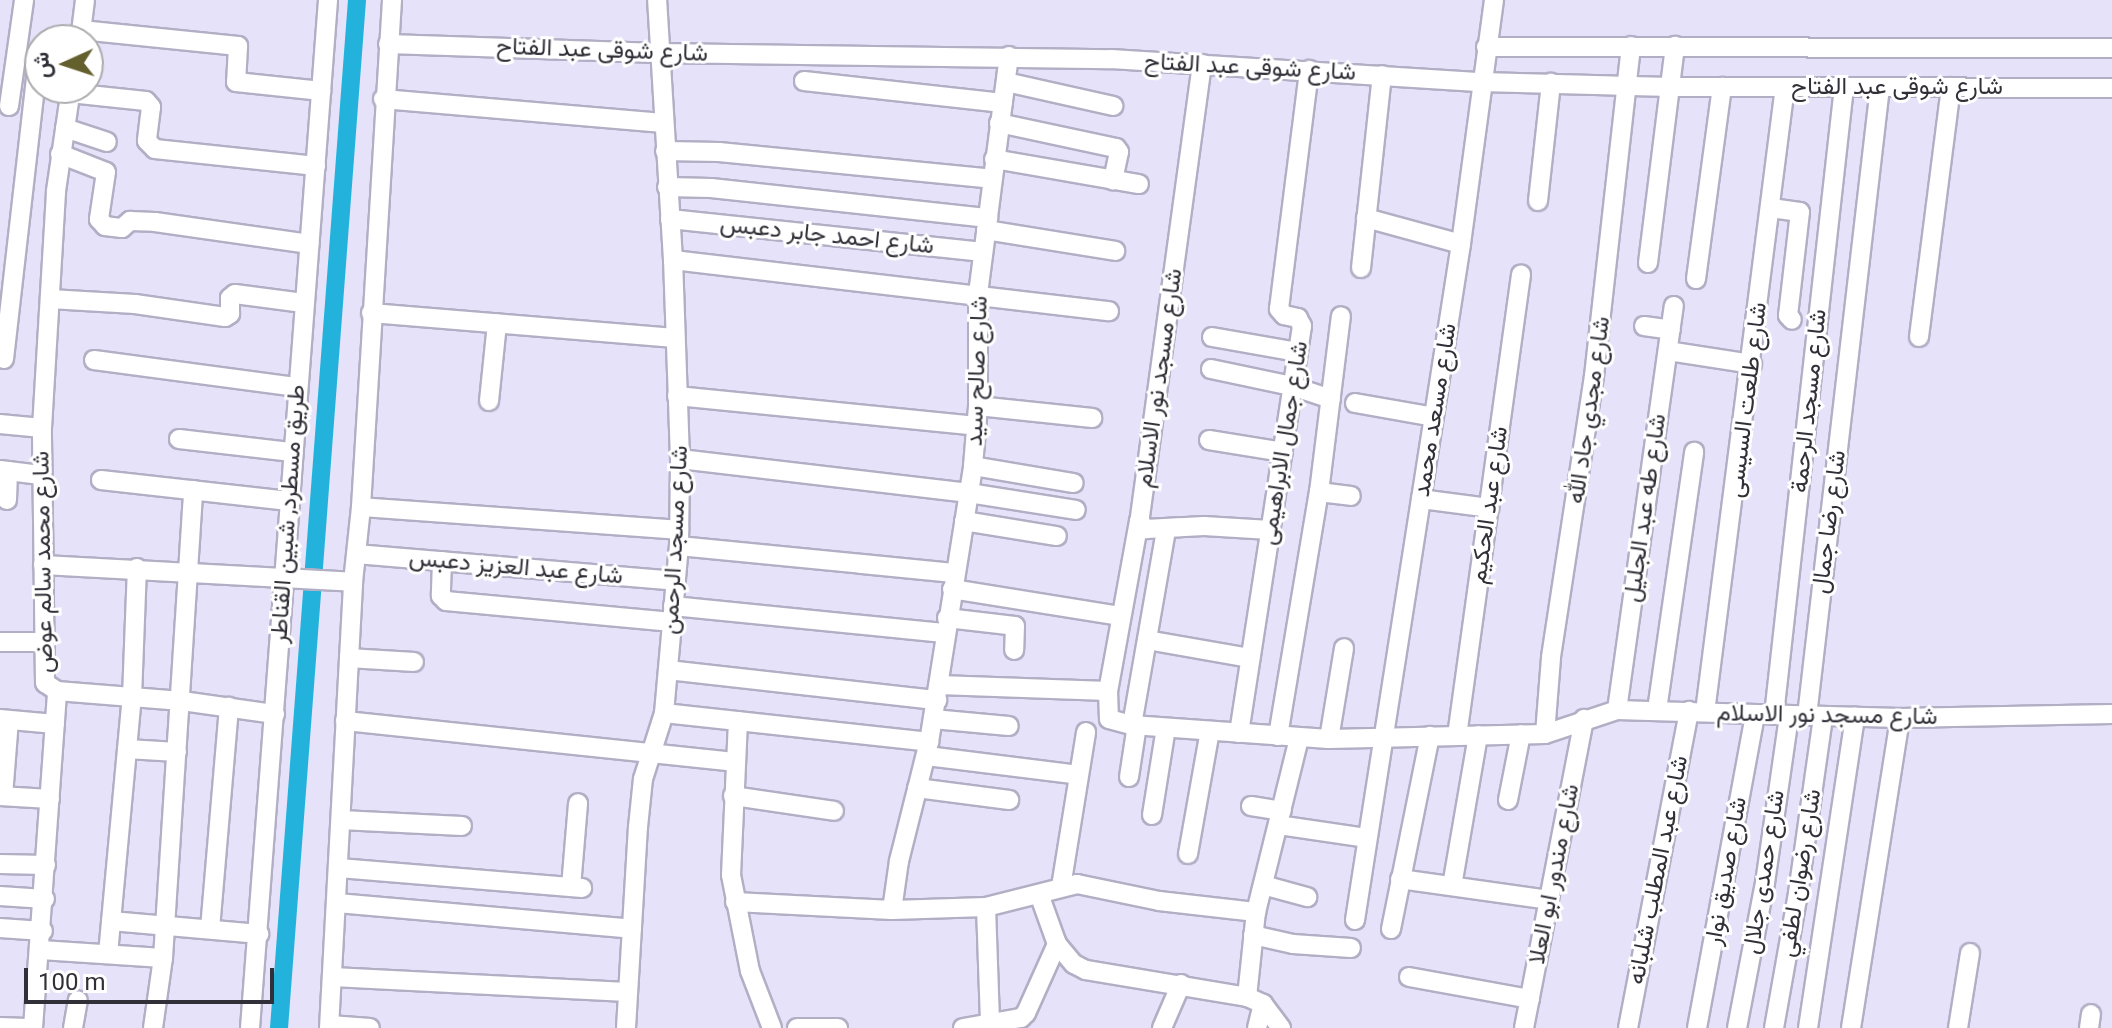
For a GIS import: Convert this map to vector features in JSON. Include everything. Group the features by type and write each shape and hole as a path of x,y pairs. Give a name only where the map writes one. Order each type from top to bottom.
{"street":[{"path":"9,106 7,70 24,0"},
{"path":"82,24 85,0"},
{"name":"طريق مسطرد, شبين القناطر","path":"250,1028 275,714 291,579 289,501 292,452 328,0"},
{"path":"370,1028 330,1026 349,658 343,582 356,554 361,507 383,99 392,0"},
{"name":"شارع مسجد الرحمن","path":"626,1028 643,779 664,713 679,538 680,459 673,260 657,0"},
{"name":"شارع مسعد محمد","path":"1355,920 1461,244 1494,0"},
{"path":"104,36 238,46 236,82 322,91"},
{"name":"شارع شوقى عبد الفتاح","path":"388,44 660,53 1009,56 1202,64 1481,82 1629,86 2112,88"},
{"name":"شارع مجدي جاد الله","path":"1545,734 1551,657 1594,376 1629,86 1631,46"},
{"path":"1648,263 1675,46"},
{"name":"شارع شوقى عبد الفتاح","path":"1486,47 2112,48"},
{"name":"شارع صالح سيد","path":"892,910 928,749 945,625 973,466 978,406 978,294 1009,56"},
{"name":"شارع مسجد نور الاسلام","path":"1108,691 1139,521 1202,64"},
{"name":"شارع جمال الابراهيمى","path":"1239,733 1301,322 1279,309 1309,70"},
{"path":"1361,268 1382,75"},
{"path":"804,81 1003,103"},
{"path":"1006,82 1113,106"},
{"path":"1538,201 1551,83"},
{"path":"1696,279 1722,87"},
{"name":"شارع طلعت السيسى","path":"1697,712 1752,364 1785,87"},
{"name":"شارع مسجد الرحمة","path":"1790,716 1844,87"},
{"name":"شارع رضا جمال","path":"1790,716 1852,329 1880,87"},
{"path":"1919,337 1951,87"},
{"path":"104,95 146,101 151,107 147,135 150,146 164,151 316,166"},
{"path":"383,99 663,123"},
{"path":"4,359 35,104"},
{"name":"شارع محمد سالم عوض","path":"33,1028 45,899 57,691 45,683 42,428 60,154 69,104"},
{"path":"999,123 1116,148 1119,152 1113,180"},
{"path":"65,128 107,142"},
{"path":"665,151 719,152 992,179"},
{"path":"60,154 106,172 99,219 102,225 122,228 130,221 155,222 309,244"},
{"path":"994,159 1139,184"},
{"path":"667,187 711,188 987,224 1115,251"},
{"path":"1771,208 1800,212 1788,315 1792,320"},
{"path":"1366,218 1461,244"},
{"name":"شارع احمد جابر دعبس","path":"670,219 983,252"},
{"path":"673,260 1109,311"},
{"name":"شارع عبد الحكيم","path":"1457,736 1521,274"},
{"path":"50,299 135,304 225,317 230,314 230,298 235,294 303,303"},
{"name":"شارع طه عبد الجليل","path":"1617,710 1674,306"},
{"path":"371,313 675,338"},
{"path":"1278,736 1319,492 1341,316"},
{"path":"489,401 497,323"},
{"path":"1644,326 1671,330"},
{"path":"1212,337 1297,352"},
{"path":"1668,351 1752,364"},
{"path":"94,360 297,387"},
{"path":"1211,369 1292,386 1331,399"},
{"path":"677,396 976,426"},
{"path":"1355,403 1434,417"},
{"path":"978,406 1092,418"},
{"path":"0,424 42,428"},
{"path":"179,439 292,452"},
{"path":"1209,440 1283,452"},
{"path":"1657,710 1694,452"},
{"path":"680,459 969,493 1076,510"},
{"path":"973,466 1074,483"},
{"path":"7,500 4,471 41,475"},
{"path":"101,480 289,501"},
{"path":"153,1028 163,958 182,701 193,490"},
{"path":"1319,492 1351,496"},
{"path":"1421,499 1489,508"},
{"path":"361,507 679,538 953,581 1121,616"},
{"path":"964,521 1057,536"},
{"path":"1139,521 1146,529 1204,526 1270,530"},
{"path":"1129,777 1134,725 1166,530"},
{"name":"شارع عبد العزيز دعبس","path":"356,554 676,581"},
{"path":"442,561 441,596 446,601 672,614 1015,626 1014,650"},
{"path":"43,565 343,582"},
{"path":"108,954 132,697 137,568"},
{"path":"1147,640 1250,658"},
{"path":"0,642 44,642"},
{"path":"1329,739 1344,648"},
{"path":"349,658 414,662"},
{"path":"668,670 938,692 1108,691 1109,719 1134,725 1299,738 1545,734"},
{"path":"57,691 182,701 275,714"},
{"path":"210,929 229,707"},
{"name":"شارع مسجد نور الاسلام","path":"1545,734 1617,710 1900,718 2112,714"},
{"name":"شارع عبد المطلب شلبانه","path":"1628,1028 1697,712"},
{"path":"664,713 928,749 1079,775"},
{"name":"شارع حمدى جلال","path":"1737,1028 1765,883 1790,716"},
{"name":"شارع رضوان لطفي","path":"1774,1028 1798,893 1790,716"},
{"name":"شارع صديق نوار","path":"1697,1028 1790,716"},
{"path":"1808,1028 1855,717"},
{"path":"1851,1028 1900,718"},
{"path":"933,719 1009,726"},
{"name":"شارع مندور ابو العلا","path":"1524,1028 1584,719"},
{"path":"50,799 1,796 4,720 55,724"},
{"path":"345,721 654,751 735,762"},
{"path":"738,721 731,875 750,971 772,1028"},
{"path":"1152,815 1166,728"},
{"path":"1188,854 1210,731"},
{"path":"1061,887 1086,732"},
{"path":"1508,800 1521,734"},
{"path":"1452,886 1478,735"},
{"path":"1391,929 1430,736"},
{"path":"1257,1028 1253,935 1256,912 1299,738"},
{"path":"127,749 177,752"},
{"path":"917,788 1009,800"},
{"path":"733,796 834,811"},
{"path":"339,868 577,887 578,803"},
{"path":"1251,806 1280,818 1367,838"},
{"path":"341,820 462,826"},
{"path":"0,864 46,865"},
{"path":"1400,879 1549,900"},
{"path":"1765,883 1798,893 1826,894"},
{"path":"1263,885 1307,897"},
{"path":"735,902 892,910 986,907 1061,887 1095,886 1159,901 1256,912"},
{"path":"1039,894 1057,944 1064,955 1086,970 1181,984 1255,1000 1281,1028"},
{"path":"0,896 45,899"},
{"path":"337,903 632,929"},
{"path":"986,907 996,1023"},
{"path":"111,921 259,934"},
{"path":"0,928 108,954 163,958"},
{"path":"1253,935 1293,944 1351,948"},
{"path":"963,1028 1021,1018 1057,944"},
{"path":"1958,1028 1970,953"},
{"path":"332,977 628,992"},
{"path":"1409,977 1530,999"},
{"path":"1162,1028 1181,984"},
{"path":"73,1028 78,1000"},
{"path":"0,1027 33,1028"},
{"path":"797,1028 838,1028"}],"waterway":[{"path":"279,1028 357,0"}]}
